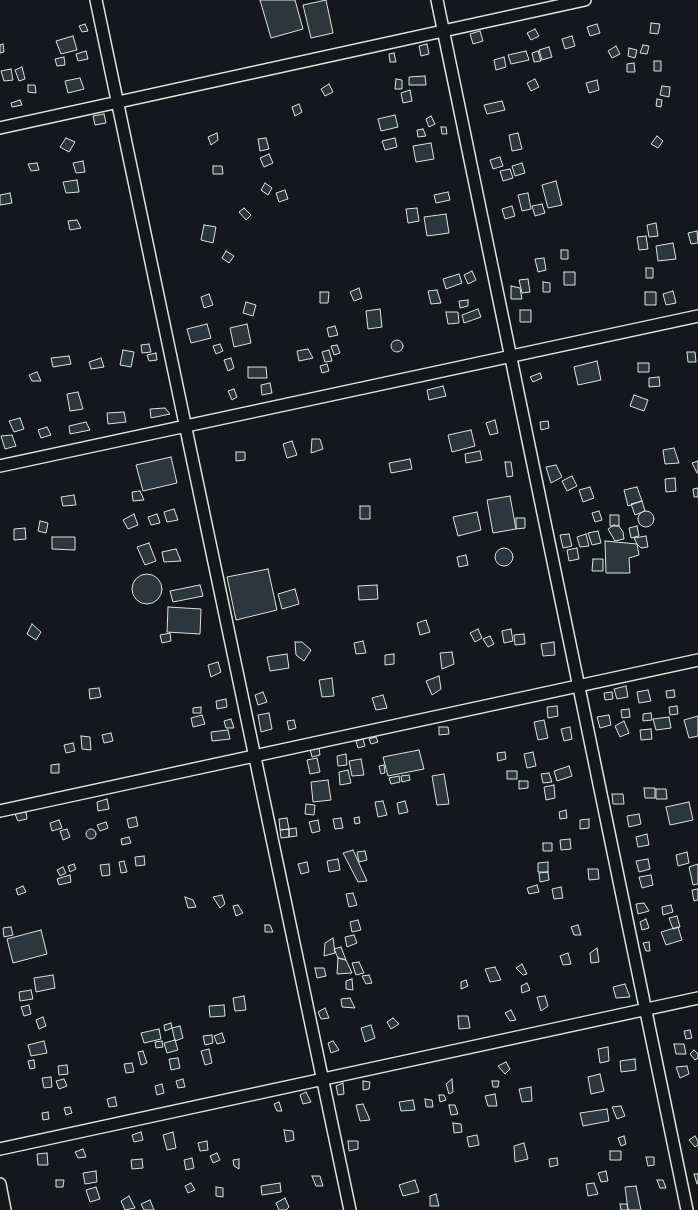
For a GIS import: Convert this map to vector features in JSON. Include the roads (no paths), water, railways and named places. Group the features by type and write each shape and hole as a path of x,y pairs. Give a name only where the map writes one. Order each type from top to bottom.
{"street":[{"path":"96,0 350,1210"},
{"path":"437,0 687,1210"},
{"path":"0,128 585,0"},
{"path":"0,466 698,316"},
{"path":"0,811 698,660"},
{"path":"0,1149 698,998"},
{"path":"0,1184 5,1210"}]}
